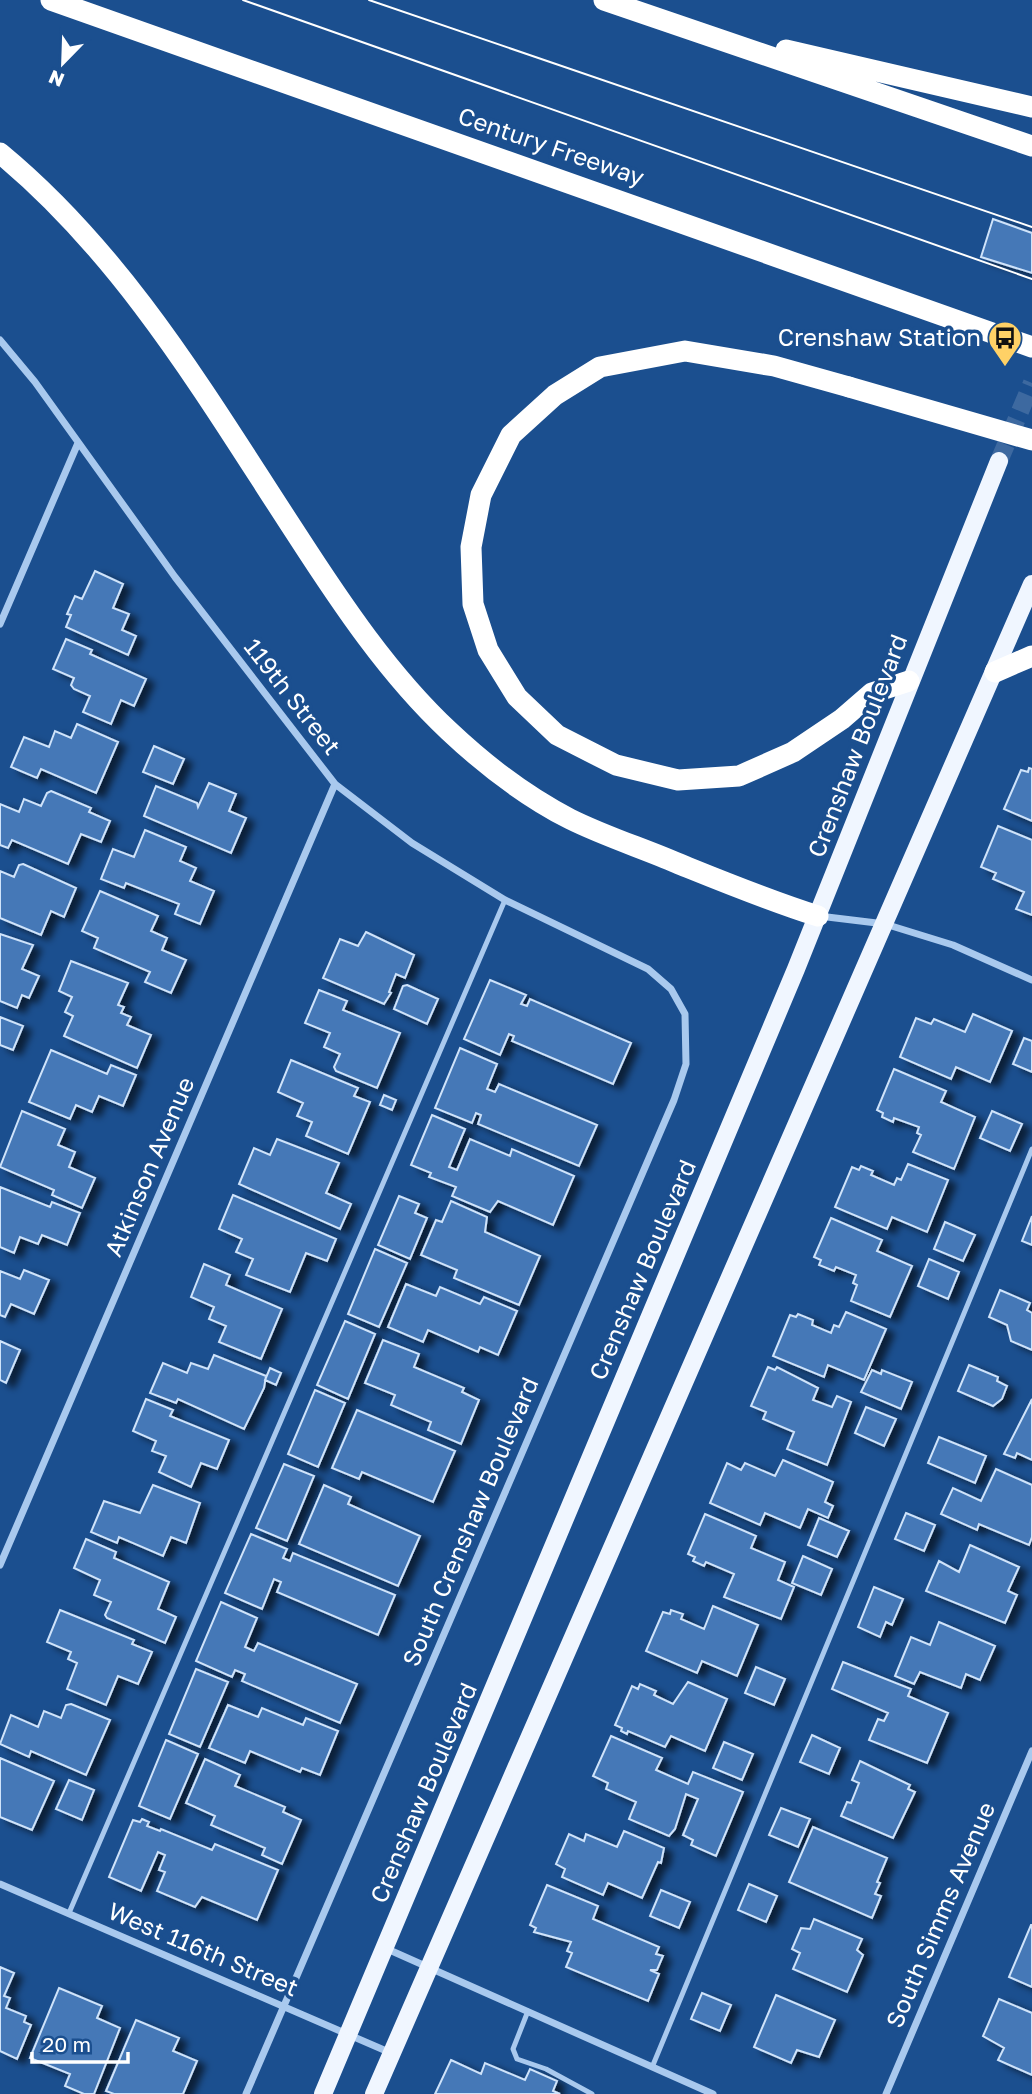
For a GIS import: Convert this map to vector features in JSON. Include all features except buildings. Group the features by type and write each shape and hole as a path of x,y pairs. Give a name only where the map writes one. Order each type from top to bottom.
{"highway":[{"name":"Century Freeway","path":"51,0 882,291 1032,347"},
{"path":"604,0 1032,146"},
{"path":"688,29 971,90 1032,107"},
{"path":"0,153 30,177 90,237 154,318 337,595 395,672 448,730 506,779 569,819 773,902 818,916"},
{"path":"909,681 872,693 842,719 793,751 739,776 678,780 616,765 557,735 517,697 488,650 473,604 471,547 481,495 511,435 555,394 600,367 685,351 774,366 1032,440"},
{"path":"995,672 1032,656"}],"main road":[{"name":"Crenshaw Boulevard","path":"323,2094 818,916 909,681 999,461"},
{"path":"374,2094 1032,584"}],"street":[{"name":"119th Street","path":"0,340 175,577 335,784 412,843 505,900 648,969"},
{"path":"0,624 78,443"},
{"name":"Atkinson Avenue","path":"0,1565 335,784"},
{"path":"818,916 885,924 953,945 1032,979"},
{"name":"South Crenshaw Boulevard","path":"246,2094 674,1100 686,1064 685,1014 671,989 648,969"},
{"name":"South Simms Avenue","path":"886,2094 1032,1751"},
{"name":"West 116th Street","path":"0,1884 391,2053"},
{"path":"384,1948 653,2065 713,2094"}],"lane":[{"path":"69,1913 505,900"},
{"path":"653,2065 1032,1149"},
{"path":"527,2011 513,2049 517,2059 546,2070 592,2094"}],"tunnel":[{"path":"999,461 1032,383"}],"tram line":[{"path":"243,0 1032,279"},
{"path":"369,0 1032,227"}],"place":[{"name":"Crenshaw Station","path":"1005,368"}]}
